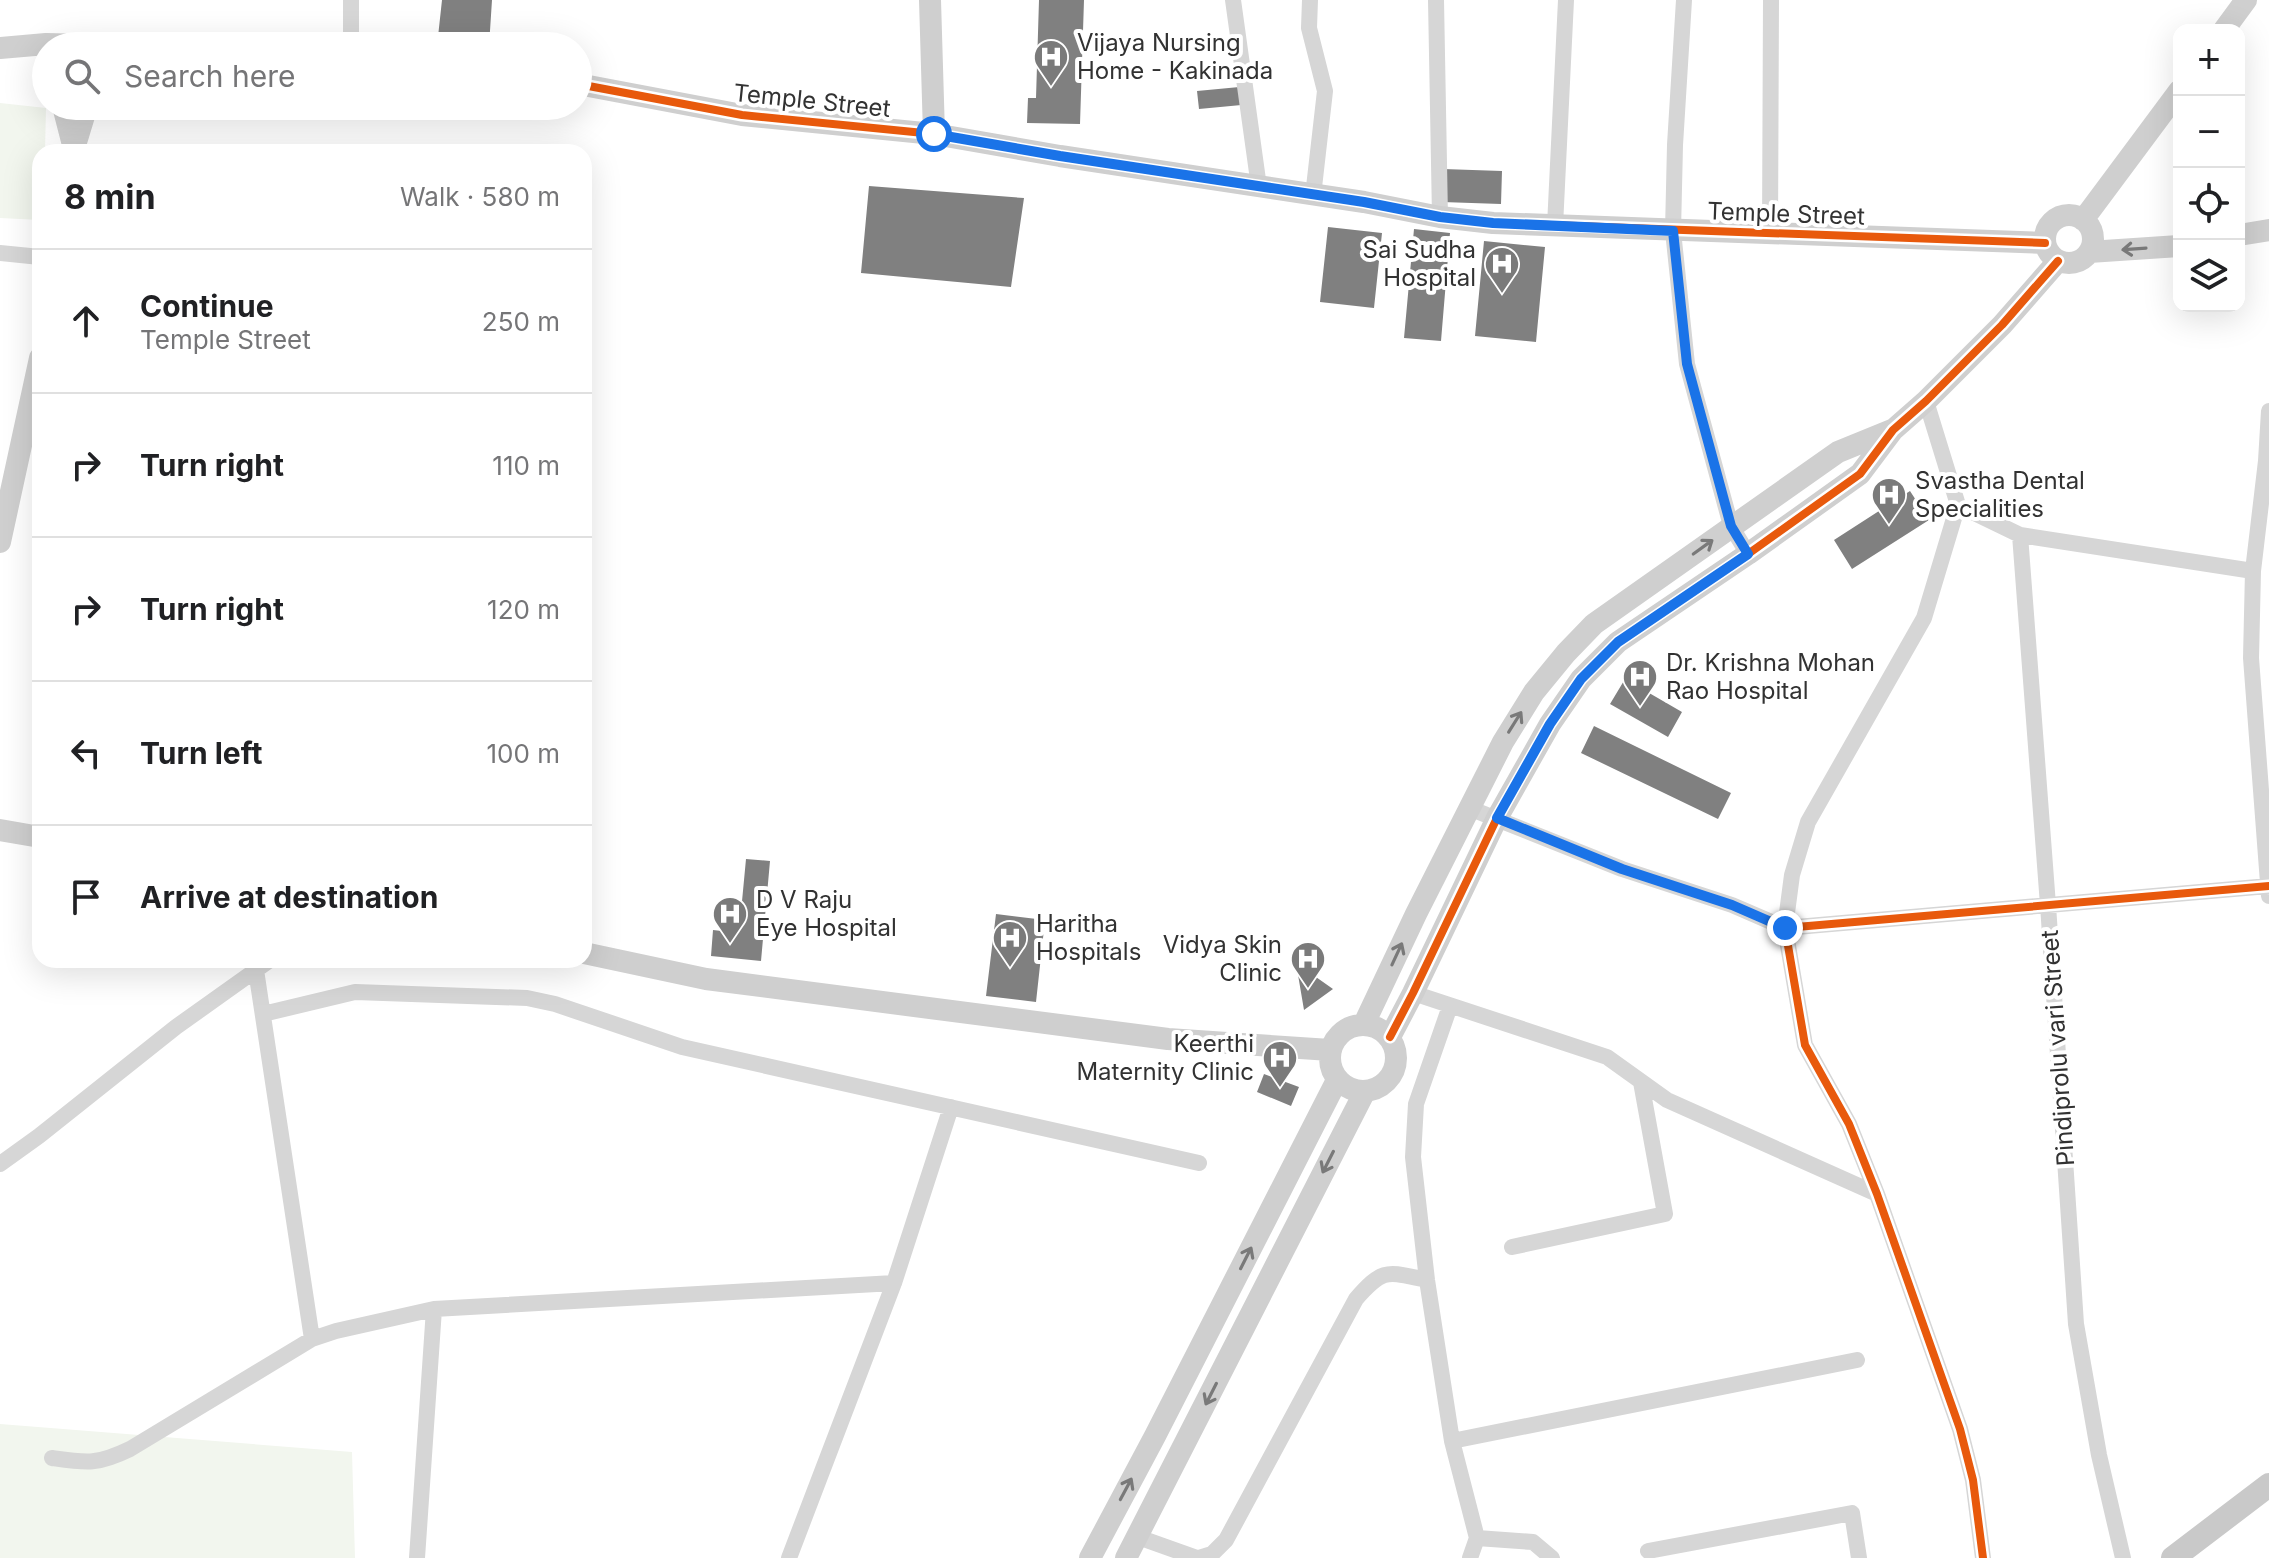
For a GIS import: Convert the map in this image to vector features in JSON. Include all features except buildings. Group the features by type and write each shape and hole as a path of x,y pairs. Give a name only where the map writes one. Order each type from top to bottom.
{"main road":[{"path":"2173,1558 2269,1485"}],"street":[{"path":"351,0 351,32"},
{"path":"930,0 934,134"},
{"path":"1233,0 1259,187"},
{"path":"1310,0 1309,28 1325,91 1313,196"},
{"path":"1436,0 1440,217"},
{"path":"1555,226 1566,0"},
{"path":"1684,0 1673,231 1687,364 1731,526 1748,554"},
{"path":"1770,233 1771,0"},
{"path":"2228,24 2246,0"},
{"path":"0,48 32,46"},
{"name":"Temple Street","path":"592,87 742,115 934,134 1364,202 1440,217 1493,223 1770,233 2052,252"},
{"path":"2083,220 2175,96"},
{"path":"66,120 72,144"},
{"path":"75,144 82,120"},
{"path":"2089,252 2092,235 2083,220 2065,215 2049,225 2045,234 2052,252 2067,264 2075,263 2089,252 2173,246"},
{"path":"2245,234 2269,230"},
{"path":"1390,1037 1497,818 1550,724 1581,679 1618,642 1860,474 1893,430 2002,325 2052,252"},
{"path":"0,253 32,256"},
{"path":"0,542 32,395"},
{"path":"1926,401 1958,505 1924,618 1808,822 1792,875 1785,928 1805,1045 1849,1124 1960,1429 1973,1480 1983,1558"},
{"path":"2269,411 2267,461 2253,571 2251,658 2269,897"},
{"path":"1364,1024 1503,742 1534,692 1566,653 1594,624 1838,452 1893,430"},
{"path":"1958,505 2020,535 2253,571"},
{"name":"Pindiprolu vari Street","path":"2020,535 2076,1324 2099,1455 2123,1558"},
{"path":"1469,808 1622,869 1732,905 1785,928 2268,886"},
{"path":"0,830 32,836"},
{"path":"592,955 706,979 1152,1037 1330,1050"},
{"path":"0,1164 176,1027 259,968"},
{"path":"256,970 312,1339"},
{"path":"263,1014 355,992 527,998 555,1004 682,1047 1199,1163"},
{"path":"1413,993 1607,1057 1667,1100 1877,1194"},
{"path":"1450,1006 1416,1104 1413,1157 1427,1280 1452,1441 1477,1538 1470,1558"},
{"path":"1364,1024 1378,1028 1390,1037 1396,1051 1396,1066 1390,1080 1378,1089 1364,1093 1349,1089 1337,1080 1330,1066 1330,1050 1337,1036 1349,1027 1364,1024"},
{"path":"1090,1558 1337,1080"},
{"path":"1512,1247 1665,1214 1641,1082"},
{"path":"1126,1558 1364,1093"},
{"path":"789,1558 894,1283 951,1107"},
{"path":"1138,1537 1198,1558 1212,1554 1226,1540 1356,1299 1373,1279 1391,1273 1427,1280"},
{"path":"52,1458 89,1463 107,1459 130,1449 312,1339 434,1309 894,1283"},
{"path":"417,1558 434,1309"},
{"path":"1452,1441 1857,1360"},
{"path":"1648,1551 1852,1513 1859,1558"},
{"path":"1477,1538 1533,1542 1552,1558"}],"shaded area":[{"path":"0,103 32,106 32,120 46,120 45,144 32,144 32,220 0,218"},
{"path":"0,1424 352,1452 355,1558 0,1558"}],"cycle path":[{"path":"592,87 742,115 934,134 1364,202 1440,217 1493,223 2045,243"},
{"path":"1390,1037 1497,818 1550,724 1581,679 1618,642 1860,474 1893,430 2002,325 2058,261"},
{"path":"1983,1558 1973,1480 1960,1429 1849,1124 1805,1045 1785,928 2269,886"}],"place":[{"name":"Vijaya Nursing Home - Kakinada","path":"1051,88"},
{"name":"Sai Sudha Hospital","path":"1502,295"},
{"name":"Svastha Dental Specialities","path":"1889,526"},
{"name":"Dr. Krishna Mohan Rao Hospital","path":"1640,708"},
{"name":"D V Raju Eye Hospital","path":"730,945"},
{"name":"Haritha Hospitals","path":"1010,969"},
{"name":"Vidya Skin Clinic","path":"1308,990"},
{"name":"Keerthi Maternity Clinic","path":"1280,1089"}],"route":[{"path":"934,134 1364,202 1440,217 1493,223 1673,231 1687,364 1731,526 1748,554 1618,642 1581,679 1550,724 1497,818 1622,869 1732,905 1785,928"}]}
